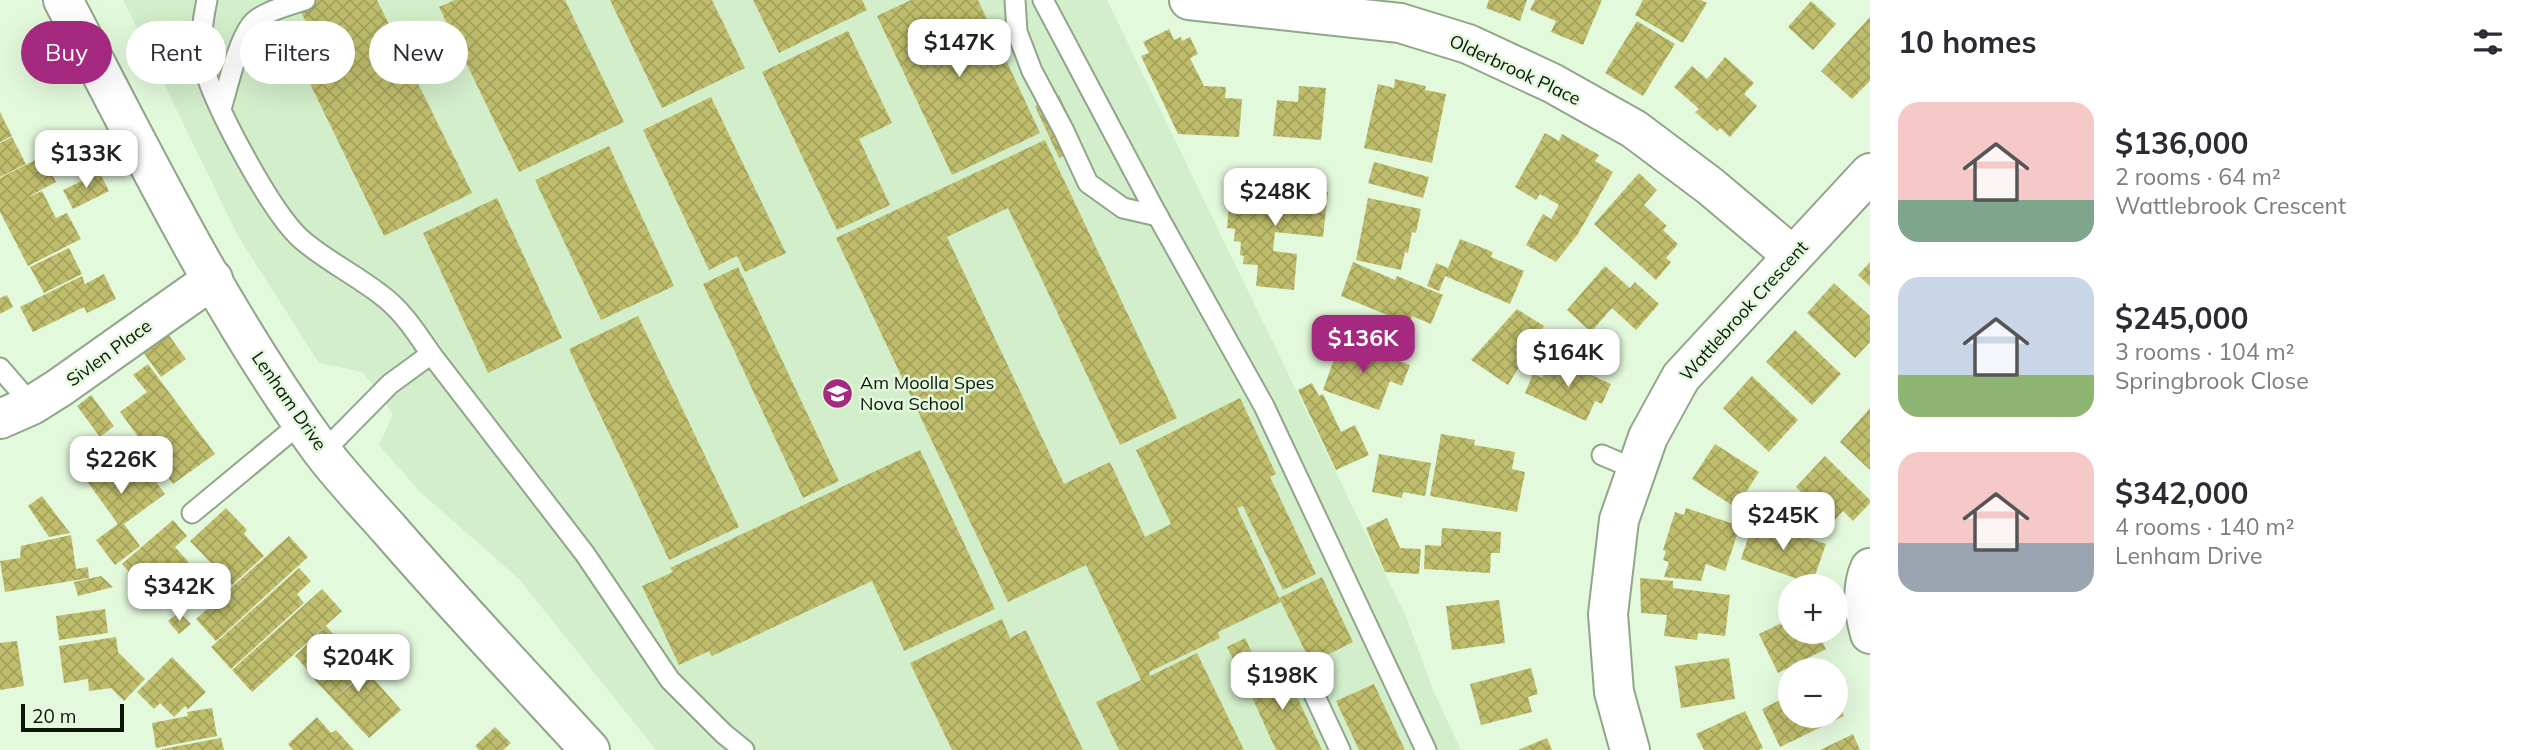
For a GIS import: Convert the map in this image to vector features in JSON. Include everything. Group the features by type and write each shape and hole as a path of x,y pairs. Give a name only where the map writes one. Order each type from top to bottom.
{"street":[{"name":"Lenham Drive","path":"63,0 158,181 259,361 323,452 432,579 590,750"},
{"name":"Olderbrook Place","path":"1189,0 1399,23 1468,44 1552,83 1634,129 1710,186 1793,256"},
{"name":"Wattlebrook Crescent","path":"1630,750 1614,692 1608,614 1619,520 1648,437 1681,377 1870,173"},
{"name":"Sivlen Place","path":"16,412 59,388 213,279"},
{"path":"1870,568 1864,612 1870,634"}],"lane":[{"path":"207,0 201,24 205,71 221,109 270,198 299,237 328,260 381,294 407,318 431,354 585,554 670,680 724,734 744,750"},
{"path":"221,109 236,57 251,24 279,8 305,0"},
{"path":"1014,0 1020,42 1088,183 1123,208 1158,216"},
{"path":"1043,0 1158,216 1264,406 1426,750"},
{"path":"323,452 390,384 431,354"},
{"path":"0,368 16,412"},
{"path":"192,513 302,422"},
{"path":"1602,455 1637,470"},
{"path":"1306,677 1340,750"}],"shaded area":[{"name":"Am Moolla Spes Nova School","path":"123,0 1107,0 1407,619 1433,690 1461,750 656,750 519,579 420,492 379,445 393,414 363,372 319,363 238,236 164,84 226,84 226,21 133,21"}],"building":[{"path":"295,0 377,0 387,21 369,21 369,84 418,84 472,193 384,236 310,84 355,84 355,21 306,21"},
{"path":"455,0 565,0 624,122 519,172 468,67 468,21 446,21 439,7"},
{"path":"610,0 712,0 745,68 662,108"},
{"path":"753,0 862,0 867,10 779,53"},
{"path":"911,0 978,0 1040,133 952,175 877,16"},
{"path":"1489,0 1527,0 1520,21 1486,8"},
{"path":"1535,0 1602,0 1583,45 1551,32 1556,21 1530,10"},
{"path":"1643,0 1701,0 1707,3 1683,43 1635,15"},
{"path":"1811,1 1836,24 1813,50 1788,27"},
{"path":"1870,17 1870,81 1852,99 1821,71"},
{"path":"1637,21 1675,44 1643,96 1605,73"},
{"path":"1169,29 1174,40 1181,37 1182,41 1190,37 1198,54 1190,58 1204,86 1226,87 1225,98 1242,99 1239,137 1178,134 1141,56 1149,53 1143,42"},
{"path":"848,31 892,123 859,139 890,205 837,230 762,72"},
{"path":"1725,57 1754,83 1744,94 1757,106 1730,137 1720,128 1717,131 1695,112 1699,109 1674,87 1692,66 1707,79"},
{"path":"1395,79 1446,94 1432,163 1364,148 1378,84 1394,88"},
{"path":"1299,86 1326,88 1321,140 1273,136 1277,100 1298,102"},
{"path":"1059,95 1083,146 1059,158 1035,106"},
{"path":"711,97 786,253 745,272 737,256 709,270 643,130"},
{"path":"0,112 12,136 0,142"},
{"path":"1545,133 1559,141 1562,134 1599,155 1595,161 1613,172 1578,234 1556,262 1526,245 1543,214 1551,219 1559,205 1540,194 1536,200 1515,187"},
{"path":"12,137 26,164 0,177 0,143"},
{"path":"1045,140 1177,418 1120,445 1008,208 947,237 1064,484 1110,462 1145,537 1171,524 1136,450 1240,398 1276,474 1270,477 1316,574 1283,590 1243,506 1237,508 1279,598 1322,577 1353,642 1311,663 1281,602 1218,632 1220,638 1149,672 1150,676 1197,653 1244,750 1119,750 1096,702 1141,680 1086,565 1008,602 836,238"},
{"path":"609,146 674,286 601,320 535,180"},
{"path":"43,156 56,182 26,198 42,191 56,218 67,213 81,239 28,266 0,212 0,178"},
{"path":"1374,162 1429,177 1423,198 1368,183"},
{"path":"98,169 109,191 73,209 63,190 86,179 84,176"},
{"path":"1639,173 1657,190 1644,205 1667,226 1663,230 1678,244 1666,258 1671,262 1656,280 1594,224"},
{"path":"1239,183 1328,192 1323,237 1275,232 1273,251 1297,254 1294,290 1256,286 1258,265 1243,264 1244,256 1240,255 1241,242 1234,241 1235,229 1227,228 1229,206 1237,207"},
{"path":"497,198 562,338 488,373 423,233"},
{"path":"1368,198 1421,209 1416,233 1412,232 1401,270 1356,260"},
{"path":"1460,239 1493,252 1491,257 1524,271 1510,304 1445,276 1439,291 1427,286 1436,263 1448,268"},
{"path":"69,248 82,274 44,293 30,267"},
{"path":"1353,262 1395,280 1397,276 1443,295 1431,324 1412,316 1409,324 1341,296"},
{"path":"1870,262 1870,286 1858,275"},
{"path":"1605,266 1630,288 1635,282 1659,304 1636,330 1612,308 1591,332 1567,310"},
{"path":"738,267 839,481 803,498 703,284"},
{"path":"104,274 116,299 87,313 84,307 33,332 20,307 82,276 85,284"},
{"path":"1834,283 1870,316 1870,342 1855,358 1807,313"},
{"path":"7,295 13,307 0,314 0,298"},
{"path":"1517,309 1544,326 1508,385 1471,360"},
{"path":"638,316 739,527 669,560 569,349"},
{"path":"1795,330 1841,374 1812,405 1766,362"},
{"path":"168,334 186,359 161,377 143,352"},
{"path":"1341,340 1410,365 1402,386 1390,381 1379,410 1323,390"},
{"path":"1552,357 1611,384 1602,404 1595,401 1586,421 1525,393 1533,374 1542,378"},
{"path":"148,364 215,454 173,484 120,412 147,392 133,375"},
{"path":"1752,376 1798,420 1769,452 1723,408"},
{"path":"1312,383 1319,396 1323,394 1341,432 1355,425 1369,455 1336,470 1298,390"},
{"path":"91,395 114,426 100,437 77,406"},
{"path":"1870,408 1870,470 1840,442"},
{"path":"1441,434 1475,440 1474,445 1515,452 1512,469 1525,472 1517,512 1430,496"},
{"path":"1715,444 1759,472 1736,508 1692,479"},
{"path":"112,445 119,454 130,446 165,494 124,524 140,546 115,565 96,540 118,524 86,480 88,478 81,468"},
{"path":"920,450 995,609 904,651 872,581 712,656 709,651 679,665 642,586 673,572 670,568"},
{"path":"1379,454 1431,463 1425,496 1403,492 1402,498 1372,492"},
{"path":"1825,456 1870,500 1853,521 1843,511 1832,523 1796,487"},
{"path":"42,496 70,533 49,537 28,506"},
{"path":"226,508 247,530 244,534 264,556 232,585 190,541"},
{"path":"1686,508 1740,526 1725,571 1706,564 1701,581 1664,577 1669,562 1663,560 1666,551 1663,550 1675,512 1684,515"},
{"path":"1387,518 1400,548 1421,549 1419,574 1385,572 1366,528"},
{"path":"173,520 187,536 175,547 193,567 155,601 122,564"},
{"path":"1754,520 1826,544 1816,574 1784,574 1741,559"},
{"path":"1442,528 1501,532 1500,553 1491,553 1490,573 1424,569 1425,545 1441,546"},
{"path":"71,535 76,569 88,567 89,578 5,592 0,561 20,558 21,546"},
{"path":"289,536 308,557 216,641 196,619"},
{"path":"299,568 311,581 297,594 304,603 231,669 211,647"},
{"path":"101,576 113,587 78,596 74,582"},
{"path":"1640,578 1673,581 1673,588 1730,595 1725,636 1698,633 1697,640 1664,636 1667,615 1641,613"},
{"path":"322,589 342,611 252,692 232,670"},
{"path":"1499,600 1505,643 1452,650 1446,606"},
{"path":"105,609 108,633 59,640 56,616"},
{"path":"179,612 191,624 179,634 168,621"},
{"path":"1002,619 1010,638 1026,630 1083,750 952,750 910,663"},
{"path":"1778,625 1778,644 1823,644 1826,649 1808,658 1778,658 1778,673 1759,634"},
{"path":"326,626 346,648 314,677 295,656"},
{"path":"116,637 118,652 145,679 124,701 111,688 89,691 88,679 64,683 59,646"},
{"path":"1245,638 1252,653 1234,661 1227,647"},
{"path":"17,641 24,686 0,690 0,643"},
{"path":"346,649 365,670 337,697 367,671 401,710 369,738 314,679"},
{"path":"172,657 206,692 188,709 185,706 174,717 160,703 154,709 137,692"},
{"path":"1729,658 1735,699 1681,708 1675,666"},
{"path":"1282,665 1322,750 1276,750 1245,682"},
{"path":"1531,668 1538,694 1528,697 1532,712 1481,725 1470,684"},
{"path":"1374,684 1405,750 1359,750 1336,701"},
{"path":"1778,701 1778,728 1819,728 1780,747 1762,709"},
{"path":"212,708 217,736 156,748 152,723 188,716 187,712"},
{"path":"1745,711 1763,748 1704,750 1696,734"},
{"path":"317,717 331,733 336,730 354,750 293,750 288,744"},
{"path":"495,727 511,743 503,750 479,750 475,746"},
{"path":"1853,734 1860,750 1820,750"},
{"path":"221,738 224,750 162,750 162,749"},
{"path":"1547,738 1552,750 1518,750"}],"place":[{"name":"Am Moolla Spes Nova School","path":"837,393"}]}
